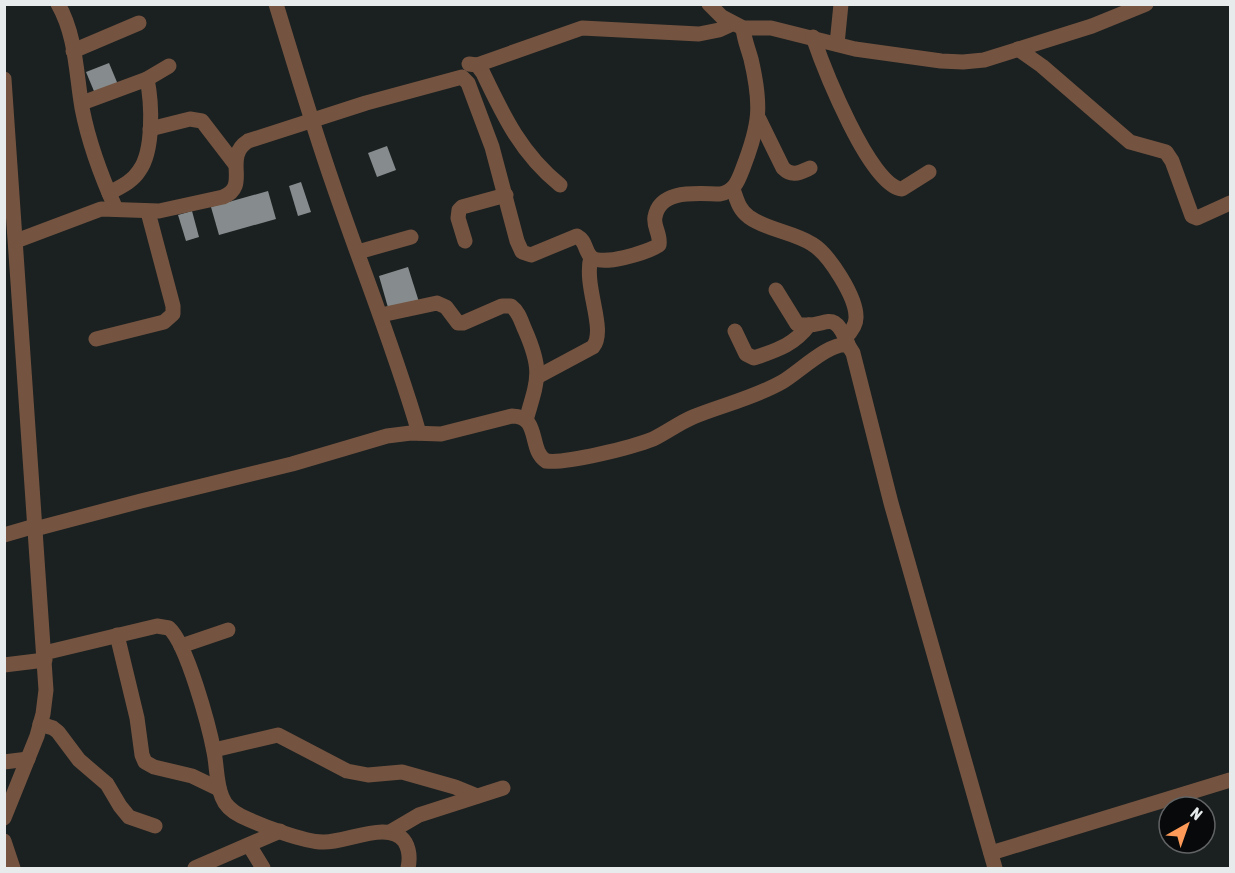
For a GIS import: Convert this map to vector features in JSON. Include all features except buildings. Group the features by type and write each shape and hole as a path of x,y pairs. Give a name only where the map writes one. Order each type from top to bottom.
{"street":[{"path":"58,4 70,29 91,149 116,209"},
{"path":"276,4 312,121 402,374 420,433"},
{"path":"591,257 596,260 612,261 656,247 660,236 654,221 655,215 664,202 675,195 720,194 733,189 755,138 759,104 755,78 737,26 709,4"},
{"path":"837,44 841,4"},
{"path":"16,241 91,212 116,209 148,212 170,210 230,194 236,187 235,164 238,149 248,141 366,103 462,77 469,64 477,65 582,28 699,34 737,26 771,28 865,51 963,62 984,60 1092,26 1146,4"},
{"path":"73,51 140,23"},
{"path":"813,38 828,80 857,139 890,184 902,189 929,172"},
{"path":"1018,49 1042,66 1130,142 1166,152 1172,161 1192,216 1197,218 1230,203"},
{"path":"477,65 524,150 560,185"},
{"path":"82,103 147,79 169,66"},
{"path":"462,77 468,83 492,147 522,252 531,255 577,236 584,240 591,257 589,284 599,329 597,342 593,347 537,377"},
{"path":"4,79 7,152 16,241 12,302 35,528 46,690 40,724 4,818"},
{"path":"109,193 139,172 146,157 151,104 147,79"},
{"path":"759,118 787,172 796,174 810,168"},
{"path":"150,129 196,119 208,127 235,164"},
{"path":"4,535 292,464 387,436 441,434 512,416 522,417 530,425 539,455 546,461 603,453 651,440 692,418 781,383 828,351 847,342 855,323 855,311 846,286 824,254 810,243 757,222 748,216 742,210 733,189"},
{"path":"465,242 458,218 459,210 462,207 506,195"},
{"path":"96,339 164,322 173,314 173,306 148,212"},
{"path":"358,252 411,237"},
{"path":"776,290 797,324 835,322 842,329 853,353 891,502 995,868"},
{"path":"381,315 437,303 446,307 458,323 464,323 502,306 511,306 518,313 538,363 537,377 526,420"},
{"path":"735,331 746,354 754,358 790,344 801,336 809,325"},
{"path":"4,665 44,657 117,635 164,626 174,632 196,688 214,750 222,797 233,811 298,838 325,842 390,832 419,815 503,788"},
{"path":"181,646 228,630"},
{"path":"117,635 145,762 154,767 192,776 219,789"},
{"path":"40,724 58,732 79,760 107,784 129,818 155,826"},
{"path":"214,750 278,735 347,771 368,775 402,772 455,787 477,796"},
{"path":"4,762 28,759"},
{"path":"991,853 1230,780"},
{"path":"195,868 280,831"},
{"path":"390,832 398,834 404,840 410,861 408,868"},
{"path":"4,842 13,868"},
{"path":"249,845 263,868"}]}
